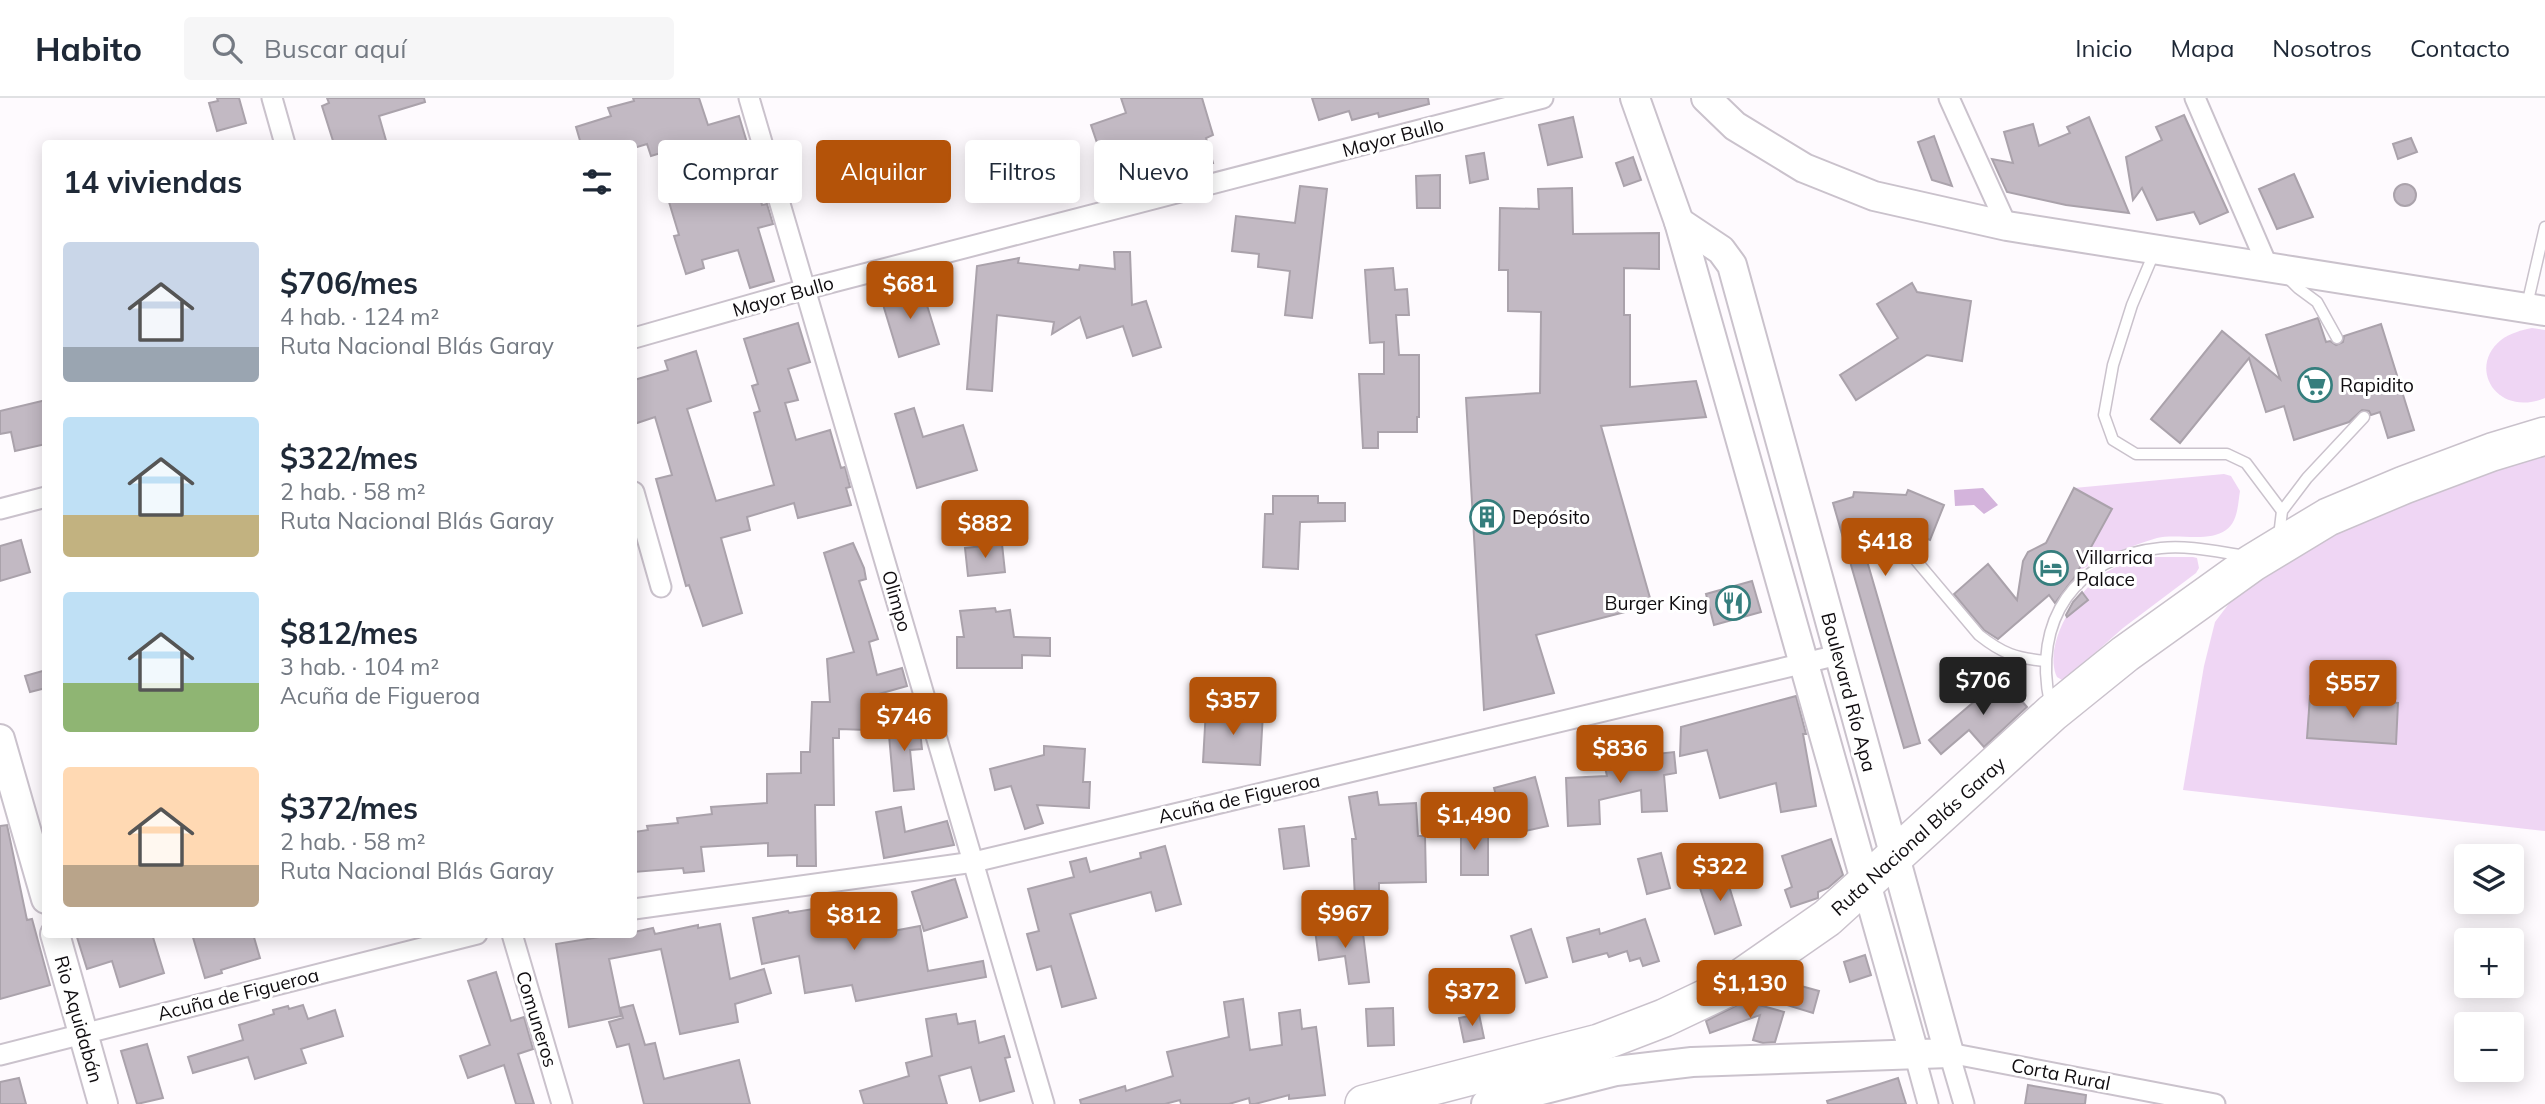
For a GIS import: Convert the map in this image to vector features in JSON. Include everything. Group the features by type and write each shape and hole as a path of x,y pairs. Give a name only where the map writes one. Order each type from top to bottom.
{"highway":[{"name":"Ruta Nacional Blás Garay","path":"1364,1104 1599,1043 1664,1018 1725,989 1827,918 2052,713 2125,654 2269,553 2328,517 2391,490 2492,452 2545,436"}],"main road":[{"name":"Boulevard Río Apa","path":"1634,98 1679,222 1914,1053"},
{"path":"1706,98 1735,126 1804,168 1874,196 2007,226 2539,311"},
{"name":"Boulevard Río Apa","path":"1679,222 1721,250 1732,265 1949,1053"},
{"path":"0,739 42,885"},
{"name":"Rio Aquidabán","path":"56,938 103,1104"},
{"path":"1486,1104 1546,1096 1616,1071 1692,1062 1949,1053"}],"street":[{"path":"272,98 284,140"},
{"name":"Olimpo","path":"749,98 1044,1104"},
{"name":"Mayor Bullo","path":"637,337 806,289 1543,98"},
{"path":"1949,98 2007,226"},
{"path":"2195,98 2274,268"},
{"path":"0,509 42,498"},
{"path":"637,503 661,587"},
{"name":"Acuña de Figueroa","path":"637,909 974,862 1838,655"},
{"name":"Acuña de Figueroa","path":"0,1055 461,938"},
{"name":"Comuneros","path":"513,938 562,1104"},
{"name":"Boulevard Río Apa","path":"1914,1053 1928,1104"},
{"name":"Boulevard Río Apa","path":"1949,1053 1964,1104"},
{"name":"Corta Rural","path":"1949,1053 2215,1104"}],"lane":[{"path":"2539,311 2545,227"},
{"path":"2156,250 2132,305 2113,365 2104,415 2113,440 2136,454 2227,454 2246,463 2282,511"},
{"path":"2274,268 2318,302 2337,338"},
{"path":"2052,713 2046,686 2045,660 2050,630 2060,605 2087,574 2127,555 2160,548 2188,547 2269,553 2282,511 2307,478 2364,417"},
{"path":"1914,558 1979,635 1992,646 2005,654 2045,660"}],"shaded area":[{"path":"2532,328 2545,330 2545,398 2528,402 2513,401 2501,396 2492,387 2487,375 2487,363 2491,351 2501,340"},
{"path":"2545,453 2545,831 2183,790 2204,666 2215,622 2240,589 2337,526"},
{"path":"2224,474 2231,476 2240,491 2235,517 2226,530 2211,536 2157,538 2078,571 2112,509 2074,488"},
{"path":"1983,488 1998,505 1984,514 1974,505 1955,506 1954,490"},
{"path":"2153,557 2193,557 2197,558 2199,568 2123,628 2068,677 2062,680 2057,677 2054,650 2058,635 2082,594 2108,571 2126,563"}],"building":[{"path":"217,98 239,98 246,123 217,131 209,103 218,101"},
{"path":"327,98 424,98 425,102 379,116 386,140 333,140 322,106 329,103"},
{"path":"633,98 699,98 708,125 739,116 746,140 658,140 658,154 651,156 647,144 637,147 637,140 580,140 576,127 611,116 608,108 634,101"},
{"path":"1121,98 1202,98 1213,135 1207,140 1096,140 1091,125 1126,113"},
{"path":"1312,98 1428,98 1429,104 1379,117 1378,113 1352,120 1349,111 1319,120"},
{"path":"2184,115 2228,212 2200,224 2194,212 2157,220 2142,188 2133,200 2126,157 2162,140 2156,127"},
{"path":"1573,117 1582,157 1548,165 1539,125"},
{"path":"2089,117 2129,213 2066,205 2007,192 1992,159 2013,163 2004,132 2033,124 2039,146 2070,133 2067,127"},
{"path":"1934,136 1952,186 1932,180 1918,142"},
{"path":"2411,138 2417,152 2398,159 2393,144"},
{"path":"1484,153 1488,179 1470,183 1466,156"},
{"path":"1633,157 1641,180 1624,186 1616,163"},
{"path":"2294,174 2313,217 2277,229 2259,189"},
{"path":"1440,175 1440,208 1417,208 1416,176"},
{"path":"2401,184 2409,184 2416,191 2416,199 2409,206 2401,206 2394,199 2394,191"},
{"path":"1300,186 1327,189 1312,318 1285,315 1290,271 1258,267 1259,254 1232,251 1236,216 1295,223"},
{"path":"1572,188 1573,234 1659,233 1659,269 1624,268 1624,315 1630,315 1630,387 1696,381 1706,417 1601,426 1652,605 1536,635 1554,693 1484,710 1466,398 1540,393 1541,312 1508,311 1508,270 1499,270 1500,208 1539,209 1538,189"},
{"path":"669,203 767,204 773,224 758,228 774,281 750,288 738,250 702,260 704,268 686,274 674,236 679,235"},
{"path":"1114,252 1130,252 1132,305 1146,301 1161,347 1133,356 1123,326 1087,338 1080,317 1052,334 1054,322 997,315 992,391 967,389 977,266 1019,258 1018,263 1079,270 1080,265 1115,269"},
{"path":"1393,268 1395,290 1407,289 1409,315 1396,315 1399,355 1419,355 1417,432 1378,432 1378,448 1363,448 1359,374 1384,374 1384,342 1370,343 1365,270"},
{"path":"1912,283 1917,292 1971,301 1962,361 1927,355 1856,400 1840,375 1898,338 1877,304"},
{"path":"921,286 939,344 899,357 881,298"},
{"path":"2318,318 2326,342 2330,341 2336,345 2343,342 2344,336 2381,324 2414,430 2388,438 2380,412 2371,415 2369,411 2362,410 2349,422 2294,440 2284,406 2266,412 2249,358 2180,443 2151,419 2222,331 2280,379 2266,335"},
{"path":"798,323 810,362 788,369 798,400 785,403 796,440 830,430 841,468 845,467 850,487 846,488 851,505 798,518 794,503 747,517 750,530 721,538 742,613 703,626 689,585 686,586 656,479 672,475 655,417 637,423 637,379 668,370 665,361 696,351 711,401 687,409 716,501 774,485 754,413 760,411 752,386 758,384 744,339"},
{"path":"42,401 42,445 15,451 11,432 0,434 0,411"},
{"path":"914,408 923,437 963,425 977,470 917,488 895,414"},
{"name":"Villarrica Palace","path":"2074,488 2112,509 2074,578 2055,603 2049,595 1998,639 1984,630 1954,594 1988,564 2017,600 2023,561 2028,552 2046,543"},
{"path":"1908,490 1944,505 1930,540 1893,525 1856,523 1920,743 1904,748 1833,503 1853,497 1854,492 1906,495"},
{"path":"1273,496 1318,496 1318,503 1345,503 1345,521 1300,522 1298,569 1263,567 1265,514 1273,514"},
{"path":"21,540 30,572 0,581 0,546"},
{"path":"853,543 864,568 866,579 859,581 878,639 869,642 877,675 902,668 907,686 868,697 867,730 839,729 839,738 833,738 834,805 815,805 816,866 797,866 797,855 768,856 768,843 701,847 704,871 684,873 683,868 637,872 637,832 648,830 647,826 678,823 677,818 712,814 711,807 767,803 767,774 801,773 801,752 810,752 812,702 830,702 827,659 854,652 824,553"},
{"path":"1002,544 1005,572 968,576 965,548"},
{"name":"Burger King","path":"1752,581 1761,612 1714,625 1706,594"},
{"path":"2082,592 2088,600 2067,617 2073,602"},
{"path":"995,608 996,612 1010,610 1014,637 1050,638 1050,656 1022,655 1022,668 957,668 957,637 964,637 960,611"},
{"path":"42,671 42,689 30,692 25,676"},
{"path":"2002,678 2027,707 1984,747 1969,730 1941,754 1929,740"},
{"path":"1796,696 1806,734 1803,734 1816,806 1781,812 1776,783 1720,798 1707,750 1680,756 1681,727"},
{"path":"2310,696 2398,703 2396,744 2307,738"},
{"path":"1206,709 1263,713 1260,765 1203,762"},
{"path":"919,722 922,749 910,750 914,789 894,791 888,724"},
{"path":"1044,746 1085,749 1083,782 1090,782 1089,808 1037,805 1043,823 1025,829 1011,786 995,790 990,769 1044,755"},
{"path":"1617,746 1620,755 1628,753 1629,757 1674,752 1676,773 1664,775 1667,811 1642,812 1641,790 1599,800 1600,824 1568,826 1566,778 1607,776 1601,750"},
{"path":"1535,777 1548,826 1507,835 1494,788"},
{"path":"1377,792 1379,805 1416,803 1418,836 1425,836 1426,882 1379,883 1379,898 1355,898 1352,839 1356,839 1349,797"},
{"path":"901,807 905,832 947,821 954,845 884,858 876,812"},
{"path":"7,825 27,920 32,919 50,985 0,999 0,826"},
{"path":"1304,826 1309,866 1284,869 1279,829"},
{"path":"1461,830 1488,830 1488,875 1461,875"},
{"path":"1831,839 1843,875 1828,888 1818,892 1818,898 1791,907 1785,890 1792,887 1782,856"},
{"path":"1165,846 1181,904 1156,911 1151,892 1070,914 1096,998 1062,1007 1051,966 1037,970 1027,934 1039,931 1028,889 1074,877 1070,862 1086,858 1090,872 1141,858 1140,853"},
{"path":"1661,853 1670,888 1647,894 1638,859"},
{"path":"1725,873 1741,925 1715,934 1698,882"},
{"path":"955,879 967,917 924,931 912,892"},
{"path":"868,898 877,934 920,926 928,971 983,961 986,977 856,1001 852,985 805,993 799,956 762,964 753,918"},
{"path":"1645,919 1659,961 1643,966 1640,958 1630,961 1627,951 1609,957 1607,953 1573,962 1567,938 1599,929 1600,934"},
{"path":"720,924 730,979 764,969 771,993 735,1004 738,1022 680,1034 661,949 609,959 621,1016 569,1027 556,944 593,938 637,938 637,931 653,928 655,934 698,925 698,928"},
{"path":"1362,925 1369,982 1349,984 1345,956 1319,960 1315,930"},
{"path":"1531,929 1547,977 1526,983 1511,936"},
{"path":"77,938 153,938 164,973 120,987 112,961 87,969"},
{"path":"193,938 254,938 260,958 205,978"},
{"path":"1865,955 1871,975 1850,982 1844,962"},
{"path":"496,972 511,1021 524,1017 533,1049 518,1054 534,1104 516,1104 504,1065 468,1078 460,1056 490,1045 468,981"},
{"path":"1783,981 1819,991 1813,1013 1777,1002"},
{"path":"1243,999 1250,1050 1282,1045 1279,1013 1300,1010 1302,1029 1316,1027 1325,1095 1289,1099 1289,1095 1255,1104 1250,1104 1249,1098 1229,1104 1181,1104 1180,1100 1165,1104 1081,1104 1080,1100 1125,1086 1126,1091 1173,1076 1167,1052 1229,1037 1224,1002"},
{"path":"1745,1001 1784,1012 1775,1042 1753,1040 1760,1015 1710,1033 1706,1021"},
{"path":"303,1005 308,1019 335,1010 343,1036 301,1049 306,1063 255,1079 248,1057 193,1073 188,1057 243,1040 239,1025 274,1014 273,1010"},
{"path":"633,1005 645,1045 655,1043 664,1079 739,1060 750,1104 644,1104 629,1044 617,1047 609,1022 623,1018 620,1008"},
{"path":"1393,1008 1394,1045 1368,1046 1366,1009"},
{"path":"956,1014 958,1024 975,1021 979,1043 1004,1036 1010,1057 1005,1058 1014,1091 980,1101 971,1067 939,1076 947,1104 864,1104 860,1091 909,1076 906,1063 932,1056 926,1019"},
{"path":"1479,1014 1484,1038 1464,1042 1459,1018"},
{"path":"147,1044 163,1098 137,1104 121,1051"},
{"path":"19,1078 26,1104 0,1104 0,1082"},
{"path":"1898,1078 1906,1104 1828,1104 1827,1101"},
{"path":"2028,1085 2086,1095 2085,1104 2025,1104"}],"place":[{"name":"Rapidito","path":"2315,385"},
{"name":"Depósito","path":"1487,517"},
{"name":"Villarrica Palace","path":"2051,568"},
{"name":"Burger King","path":"1733,603"}]}
